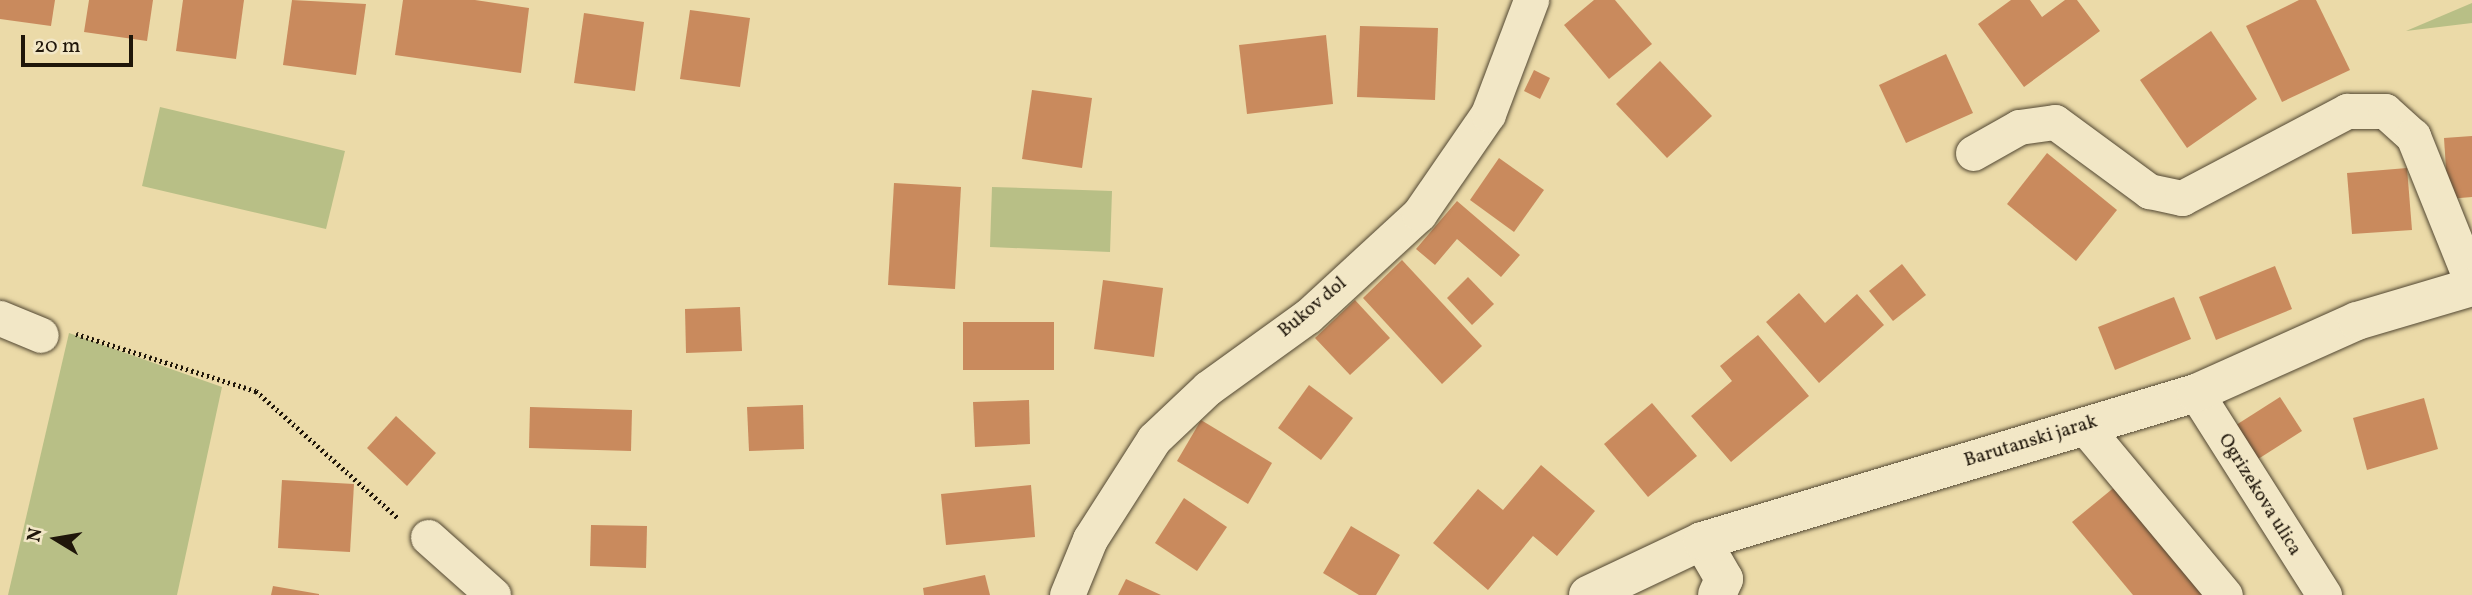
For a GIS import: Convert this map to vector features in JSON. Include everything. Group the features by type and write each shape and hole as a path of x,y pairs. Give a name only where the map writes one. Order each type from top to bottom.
{"street":[{"name":"Bukov dol","path":"1067,595 1090,539 1154,439 1208,387 1308,316 1419,214 1488,114 1531,0"},
{"name":"Barutanski jarak","path":"1588,595 1702,541 2196,393 2357,321 2472,285 2413,136 2385,111 2347,111 2182,198 2150,191 2055,122 2019,127 1973,153"},
{"path":"0,318 41,335"},
{"name":"Ogrizekova ulica","path":"2196,393 2324,595"},
{"path":"2084,426 2225,595"},
{"path":"428,537 493,595"},
{"path":"1702,541 1724,579 1717,595"}],"path":[{"path":"41,335 54,327 256,391 407,526 428,537"}],"green space":[{"path":"2472,3 2472,23 2406,31"},
{"path":"160,107 345,151 326,229 142,186"},
{"path":"992,187 1112,191 1110,252 990,247"},
{"path":"69,333 222,387 177,595 8,595"}],"building":[{"path":"0,0 55,0 51,26 0,19"},
{"path":"89,0 153,0 147,41 84,32"},
{"path":"183,0 244,0 236,59 176,51"},
{"path":"292,0 366,4 356,75 283,65"},
{"path":"403,0 475,0 529,8 521,73 395,55"},
{"path":"1594,0 1615,0 1652,44 1609,79 1564,25"},
{"path":"2011,0 2030,0 2042,17 2065,0 2077,0 2100,31 2024,87 1978,24"},
{"path":"2299,0 2316,0 2350,70 2282,102 2246,26"},
{"path":"690,10 750,18 740,87 680,79"},
{"path":"584,13 644,22 635,91 574,83"},
{"path":"1360,26 1438,28 1435,100 1357,97"},
{"path":"2211,31 2257,99 2187,148 2140,80"},
{"path":"1326,35 1333,104 1247,114 1239,45"},
{"path":"1946,54 1973,113 1906,143 1879,85"},
{"path":"1660,61 1712,116 1667,158 1616,104"},
{"path":"1534,70 1550,78 1540,99 1524,91"},
{"path":"1032,90 1092,98 1082,168 1022,159"},
{"path":"2472,136 2472,197 2448,199 2444,138"},
{"path":"2047,153 2117,210 2076,261 2007,204"},
{"path":"1499,158 1544,190 1514,232 1470,200"},
{"path":"2407,168 2412,230 2352,234 2347,173"},
{"path":"894,183 961,187 955,289 888,285"},
{"path":"1457,201 1520,255 1501,277 1457,239 1435,265 1416,249"},
{"path":"1402,260 1482,346 1442,384 1363,298"},
{"path":"1902,264 1926,295 1893,321 1869,291"},
{"path":"2275,266 2292,309 2216,340 2199,297"},
{"path":"1468,277 1494,304 1472,325 1447,298"},
{"path":"1103,280 1163,288 1154,357 1094,349"},
{"path":"1799,293 1825,323 1857,294 1884,325 1819,383 1766,322"},
{"path":"2174,297 2191,339 2115,370 2098,327"},
{"path":"1355,300 1390,338 1350,375 1315,338"},
{"path":"740,307 742,351 686,353 685,309"},
{"path":"963,322 1054,322 1054,370 963,370"},
{"path":"1758,335 1809,396 1731,462 1691,416 1732,381 1720,366"},
{"path":"1309,385 1353,418 1321,460 1278,428"},
{"path":"2280,397 2302,431 2244,468 2222,434"},
{"path":"2424,398 2438,449 2367,470 2353,418"},
{"path":"1029,400 1030,444 975,447 973,402"},
{"path":"1652,403 1697,456 1648,497 1604,444"},
{"path":"803,405 804,449 749,451 747,407"},
{"path":"530,407 632,410 631,451 529,448"},
{"path":"396,416 436,453 407,486 367,448"},
{"path":"1201,420 1272,463 1248,504 1177,461"},
{"path":"1541,465 1595,511 1557,556 1533,536 1488,590 1433,543 1478,489 1503,510"},
{"path":"282,480 354,484 350,552 278,548"},
{"path":"2122,481 2217,595 2133,595 2072,522"},
{"path":"1031,485 1035,537 946,545 941,494"},
{"path":"1184,498 1227,527 1197,571 1155,543"},
{"path":"591,525 647,526 646,568 590,566"},
{"path":"1351,526 1400,555 1376,595 1359,595 1323,573"},
{"path":"985,575 990,595 924,595 923,588"},
{"path":"1126,579 1161,595 1118,595"},
{"path":"273,586 319,594 319,595 271,595"}]}
